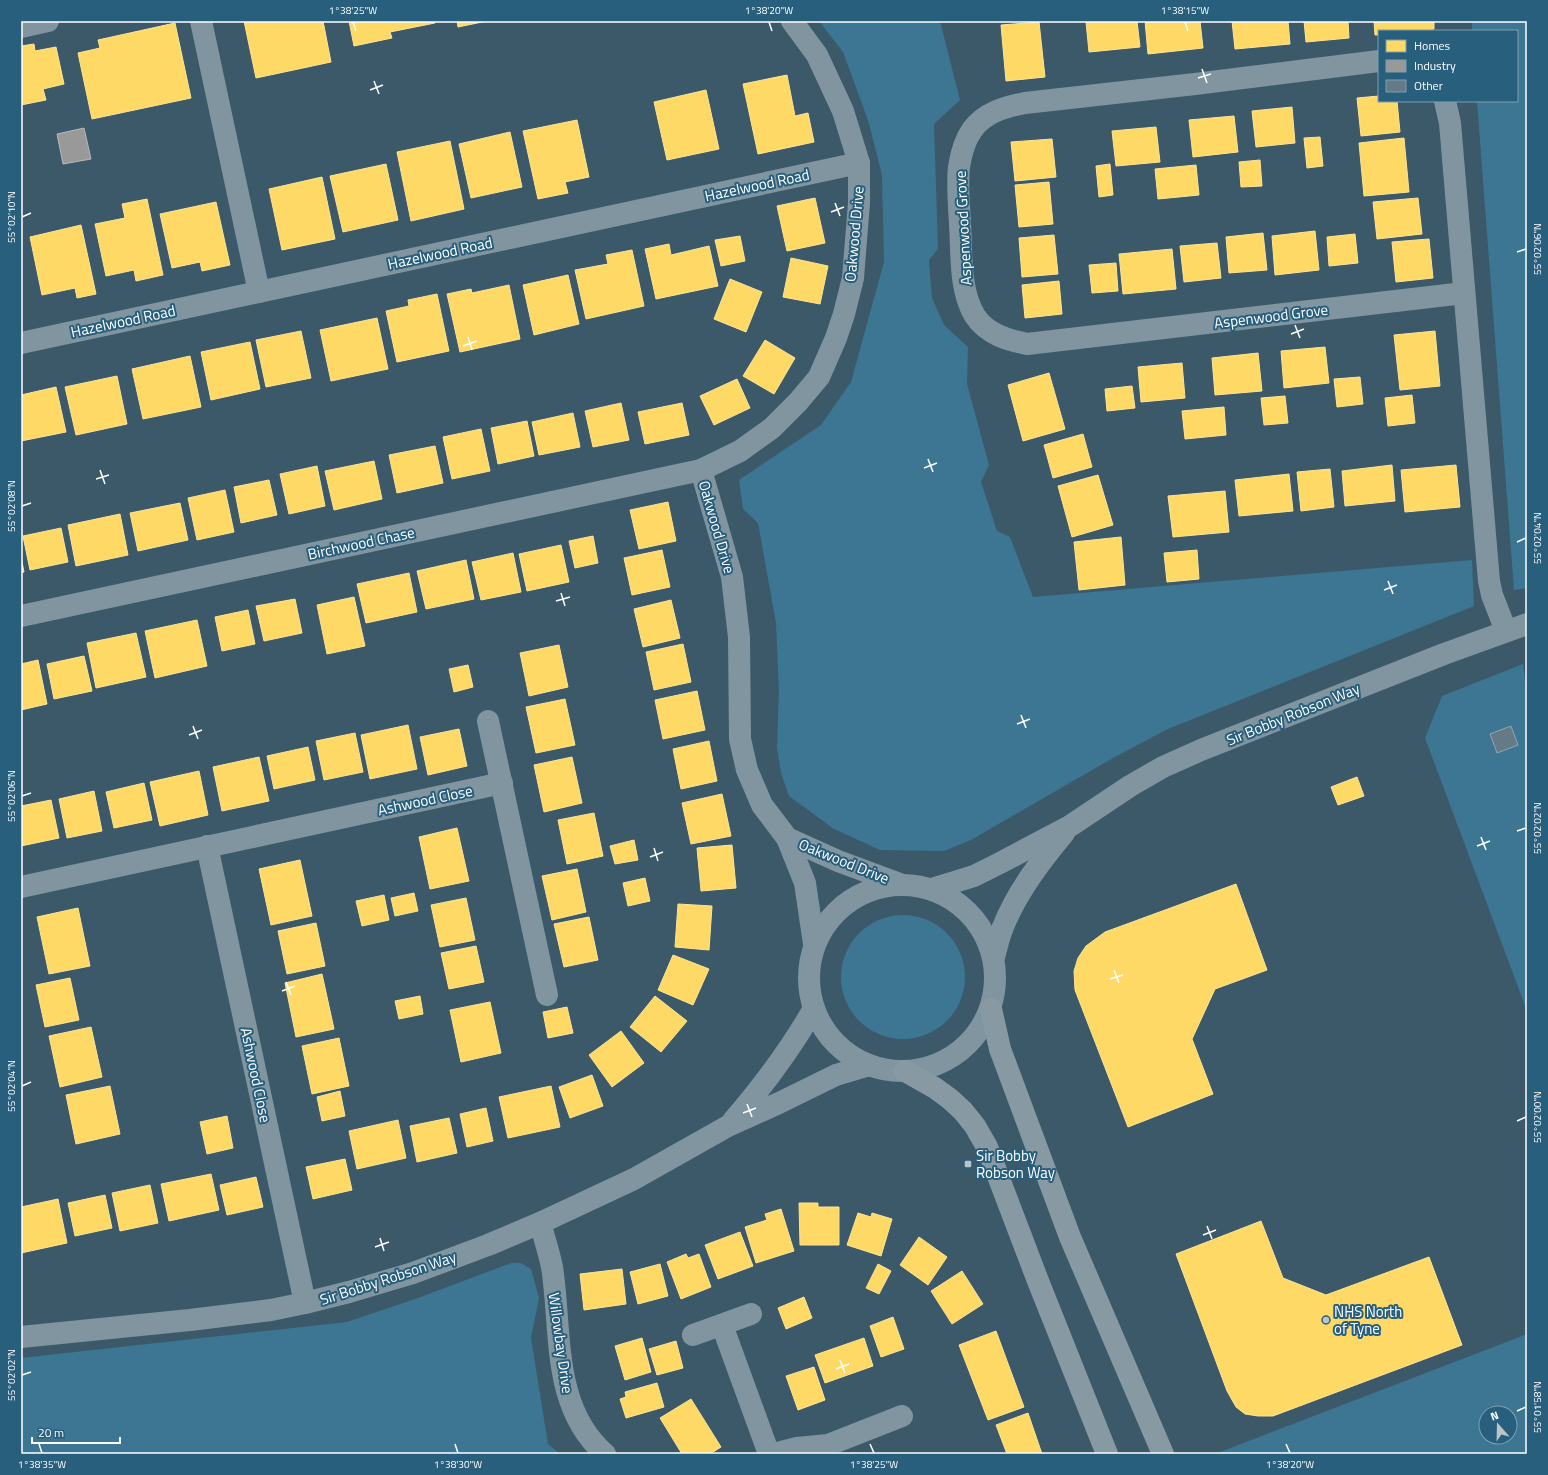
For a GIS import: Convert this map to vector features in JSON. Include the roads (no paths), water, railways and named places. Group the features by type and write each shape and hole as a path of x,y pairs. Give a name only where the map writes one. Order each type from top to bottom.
{"street":[{"path":"21,27 48,21"},
{"path":"201,21 259,292"},
{"name":"Oakwood Drive","path":"792,21 817,55 843,111 859,163 859,203 853,278 842,320 819,377 798,402 772,428 740,451 701,470 732,577 739,637 740,738 747,770 762,805 787,838 805,883 814,944"},
{"name":"Aspenwood Grove","path":"1378,61 1025,103 999,110 988,116 979,122 972,130 962,151 959,166 958,182 963,274 969,303 976,316 992,332 1010,340 1027,344 1464,293"},
{"path":"1445,102 1450,123 1489,581 1492,595 1506,631"},
{"name":"Hazelwood Road","path":"21,342 859,163"},
{"name":"Birchwood Chase","path":"21,616 701,470"},
{"name":"Sir Bobby Robson Way","path":"935,888 974,876 1070,826 1130,786 1163,767 1201,750 1527,624"},
{"path":"488,721 547,995"},
{"name":"Ashwood Close","path":"21,887 502,783"},
{"name":"Sir Bobby Robson Way","path":"994,957 1003,927 1021,892 1047,854 1070,826"},
{"name":"Oakwood Drive","path":"787,838 838,861 901,884"},
{"name":"Ashwood Close","path":"207,846 305,1303"},
{"path":"901,884 920,885 935,888 950,895 974,916 983,930 994,957 996,969 995,992 991,1009 981,1026 970,1040 954,1052 939,1061 924,1067 905,1071 885,1071 866,1066 843,1052 825,1033 813,1010 808,988 809,966 814,944 835,916 856,898 877,889 901,884"},
{"path":"991,1009 1000,1050 1070,1236 1163,1454"},
{"name":"Sir Bobby Robson Way","path":"728,1126 757,1093 798,1037 813,1010"},
{"name":"Sir Bobby Robson Way","path":"21,1337 190,1320 271,1310 349,1292 413,1273 488,1245 540,1223 634,1179 728,1126 836,1075 866,1066"},
{"path":"905,1071 935,1088 959,1107 975,1126 987,1147 1038,1281 1107,1454"},
{"name":"Willowbay Drive","path":"540,1223 552,1266 560,1355 567,1396 578,1420 593,1443 605,1454"},
{"path":"693,1335 751,1314"},
{"path":"722,1325 769,1454"},
{"path":"774,1454 797,1448 828,1445 902,1416"}],"place":[{"name":"Sir Bobby Robson Way","path":"968,1164"},
{"name":"NHS North of Tyne","path":"1326,1320"}]}
